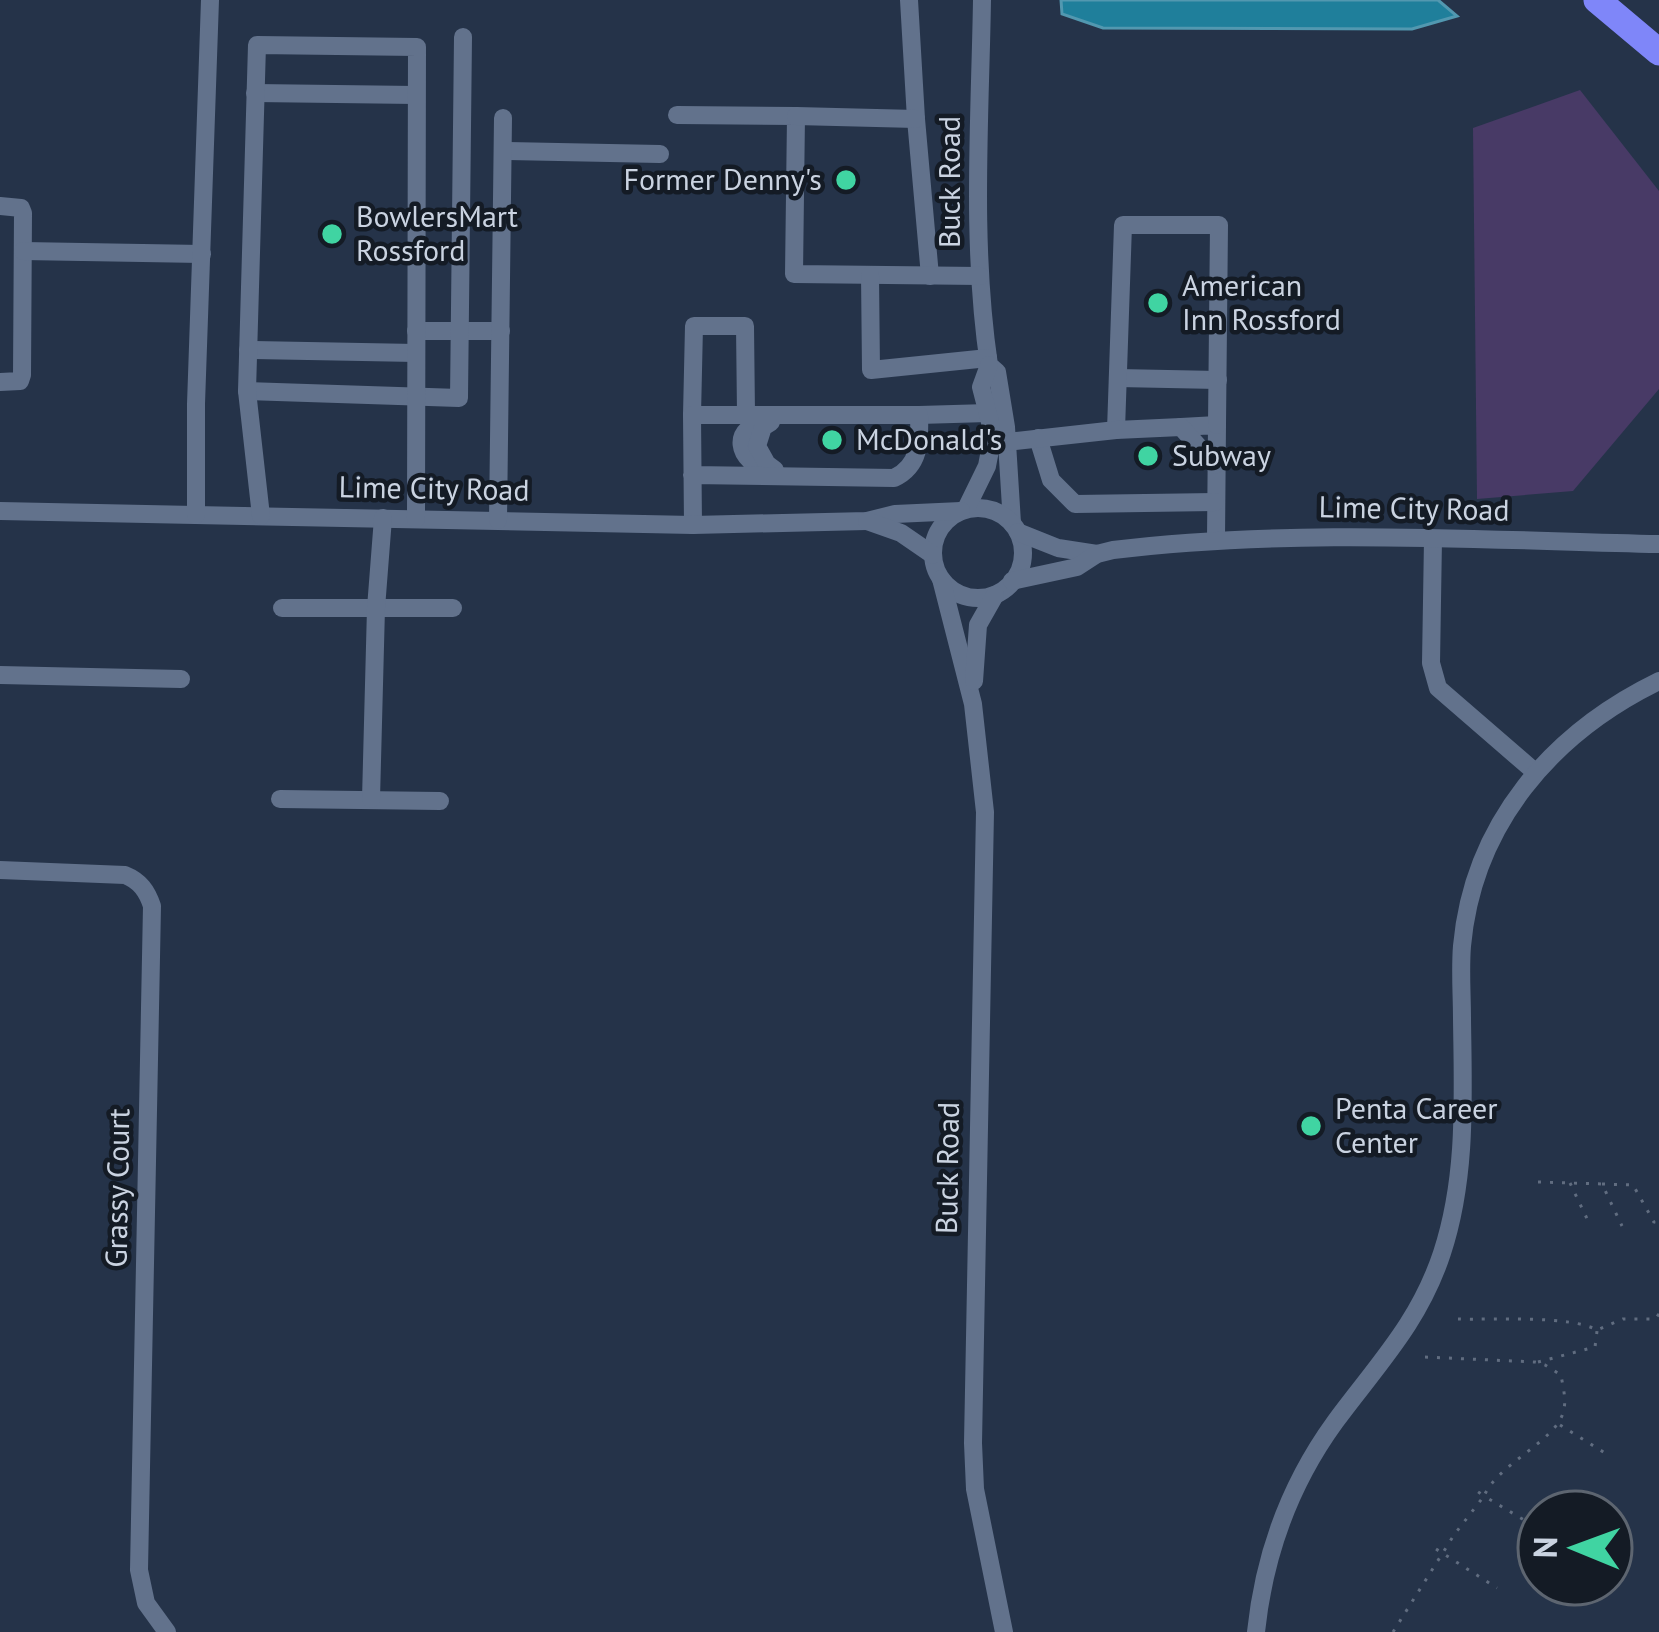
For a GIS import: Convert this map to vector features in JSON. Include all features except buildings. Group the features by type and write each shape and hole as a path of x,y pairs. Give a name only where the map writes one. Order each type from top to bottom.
{"highway":[{"path":"1602,6 1659,52"}],"street":[{"path":"196,514 210,0"},
{"path":"909,0 930,276"},
{"name":"Buck Road","path":"964,510 987,466 991,446 981,387 988,361 980,276 982,0"},
{"path":"247,391 459,398 463,37"},
{"path":"261,516 247,391 257,45 417,47 416,519"},
{"path":"255,93 416,94"},
{"path":"677,115 916,119"},
{"path":"796,116 794,274 980,276"},
{"path":"498,520 503,118"},
{"path":"503,151 660,154"},
{"path":"0,206 21,208 22,251 22,375 20,381 0,382"},
{"path":"1116,430 1123,225 1219,224 1216,539"},
{"path":"22,251 202,254"},
{"path":"871,275 871,370 988,361"},
{"path":"693,524 694,326 745,326 746,415"},
{"path":"416,331 501,331"},
{"path":"248,350 416,353"},
{"name":"Buck Road","path":"988,361 997,372 1015,527"},
{"path":"1118,378 1218,380"},
{"path":"692,415 988,413"},
{"path":"826,414 814,422 755,423 745,432 744,456 766,471 869,473 882,479"},
{"path":"692,475 882,479 902,475 916,458 919,415"},
{"path":"1007,442 1217,425"},
{"path":"1181,427 1215,465"},
{"path":"1038,438 1051,480 1075,504 1216,502"},
{"path":"989,508 1015,527 1023,549 1022,563 1012,581 995,595 966,596 941,579 933,555 942,525 964,510 989,508"},
{"name":"Lime City Road","path":"0,511 693,524 867,520 964,510"},
{"path":"371,800 383,518"},
{"name":"Lime City Road","path":"867,520 901,533 933,555"},
{"name":"Lime City Road","path":"1015,527 1058,548 1097,554 1216,539 1659,544"},
{"path":"1433,539 1431,663 1438,688 1535,772"},
{"name":"Lime City Road","path":"1012,581 1077,567 1097,554"},
{"name":"Buck Road","path":"941,579 973,704 985,812 974,1468 1004,1632"},
{"name":"Buck Road","path":"973,704 977,625 995,595"},
{"path":"282,608 453,608"},
{"path":"0,675 181,679"},
{"path":"1256,1632 1266,1568 1296,1486 1335,1422 1397,1344 1442,1254 1461,1168 1465,923 1490,844 1516,798 1558,748 1618,702 1659,681"},
{"path":"280,799 440,801"},
{"name":"Grassy Court","path":"0,870 125,875 140,884 152,905 139,1570 146,1603 166,1632"}],"path":[{"path":"1538,1182 1633,1185 1654,1222 1652,1230"},
{"path":"1570,1183 1590,1225"},
{"path":"1602,1184 1622,1226"},
{"path":"1597,1330 1623,1319 1655,1319 1659,1314"},
{"path":"1458,1319 1569,1322 1597,1330"},
{"path":"1535,1362 1595,1347 1597,1330"},
{"path":"1393,1632 1478,1500 1558,1424 1564,1406 1561,1375 1545,1365 1425,1357"},
{"path":"1558,1424 1605,1453"},
{"path":"1474,1489 1515,1515"},
{"path":"1436,1549 1497,1588"}],"shaded area":[{"path":"1580,90 1659,191 1659,389 1573,491 1477,499 1473,128"}],"water":[{"path":"1061,0 1438,0 1457,16 1412,29 1103,28 1062,14"}],"place":[{"name":"Former Denny's","path":"846,180"},
{"name":"BowlersMart Rossford","path":"332,234"},
{"name":"American Inn Rossford","path":"1158,303"},
{"name":"McDonald's","path":"832,440"},
{"name":"Subway","path":"1148,456"},
{"name":"Penta Career Center","path":"1311,1126"}]}
